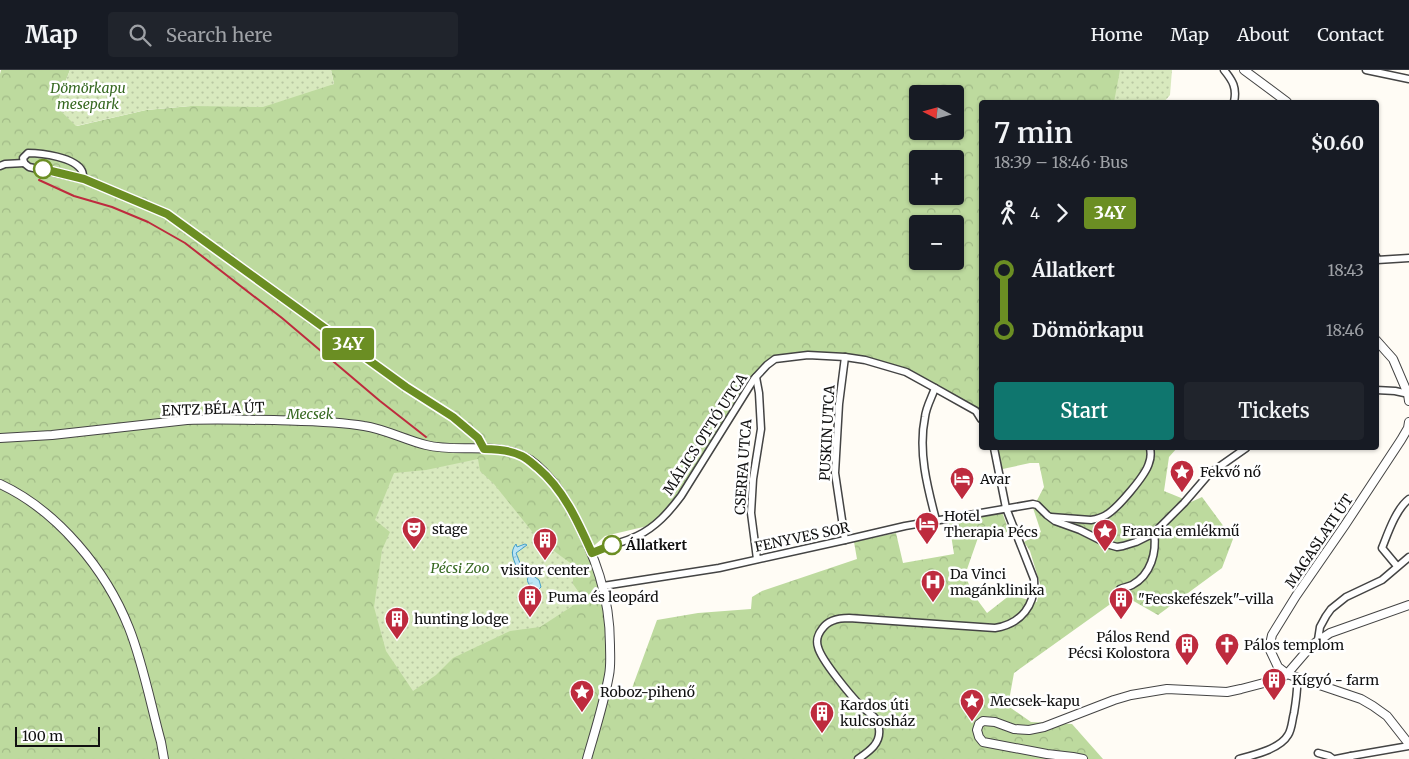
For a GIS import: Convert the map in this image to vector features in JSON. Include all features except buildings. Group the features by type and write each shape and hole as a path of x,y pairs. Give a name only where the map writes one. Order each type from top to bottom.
{"street":[{"path":"1224,70 1234,83 1234,100"},
{"path":"1244,70 1284,100"},
{"path":"1366,70 1409,79"},
{"path":"84,179 82,170 65,159 38,154 26,154 23,158 24,163 28,167 84,179 167,214 337,335 406,387 453,417 478,438 484,449"},
{"path":"34,168 39,161 38,154"},
{"path":"0,166 24,163"},
{"path":"1379,260 1409,258"},
{"path":"1379,343 1392,358 1409,396"},
{"name":"MÁLICS OTTÓ UTCA","path":"592,553 637,536 656,524 669,512 756,377 775,359 808,355 865,360 906,372 976,411 979,416"},
{"name":"PUSKIN UTCA","path":"845,357 839,404 835,473 845,540"},
{"name":"CSERFA UTCA","path":"756,377 761,429 753,479 751,513 757,559"},
{"path":"936,388 925,415 923,437 923,458 936,520"},
{"path":"1379,390 1395,391 1409,396"},
{"name":"ENTZ BÉLA ÚT","path":"0,438 52,435 187,420 289,420 366,426 426,446 502,450 524,457 541,470 568,504 592,553 603,586 609,618 610,674 587,759"},
{"name":"MAGASLATI ÚT","path":"1287,674 1273,660 1270,650 1272,635 1296,596 1402,440 1409,422"},
{"path":"858,759 874,746 878,740 879,728 875,717 861,706 822,658 817,644 822,628 831,621 842,618 990,628 1002,627 1014,622 1026,611 1032,600 1035,586 1034,579 1006,508 994,450"},
{"path":"1066,521 1097,519 1115,509 1149,465 1150,450"},
{"path":"1066,521 1110,546 1117,547 1136,542 1154,533 1184,504 1209,474 1243,450"},
{"path":"0,484 28,500 50,517 88,558 110,588 135,645 164,759"},
{"path":"1397,566 1382,548 1396,517 1409,499"},
{"name":"FENYVES SOR","path":"603,586 710,569 936,520 1033,504 1037,505 1050,517 1066,521"},
{"path":"1126,600 1120,589 1137,581 1150,565 1156,543 1154,533"},
{"path":"1318,640 1320,627 1331,609 1346,597 1382,580 1409,557"},
{"path":"1083,759 982,742 978,734 978,727 981,722 986,720 1014,729 1029,730 1065,719 1114,700 1167,689 1227,692 1241,690 1287,674 1318,640 1330,633 1409,605"},
{"path":"1287,674 1361,699 1387,716 1409,745 1335,759 1318,753"},
{"path":"1240,759 1269,750 1287,737 1295,709 1298,686 1297,678"}],"green space":[{"name":"Mecsek","path":"1,70 70,70 56,106 77,126 146,110 191,106 334,84 331,70 1122,70 1122,100 979,100 979,416 976,411 935,388 885,366 833,357 775,359 754,379 681,496 656,524 605,536 588,551 602,586 610,673 607,690 628,699 657,620 698,613 751,609 752,597 762,591 857,559 854,542 896,533 903,563 954,554 949,522 1002,512 1009,531 997,536 980,532 965,575 973,594 987,613 1010,595 1037,602 1040,584 1030,551 1024,542 1041,532 1033,508 1044,487 1039,463 1030,463 998,470 994,450 1175,450 1169,457 1164,491 1191,502 1202,497 1233,539 1222,568 1158,615 1123,595 1014,673 1008,706 1031,722 1072,724 1103,759 0,759"},
{"name":"Dömörkapu mesepark","path":"70,70 331,70 334,84 263,107 191,106 146,110 76,126 56,106"},
{"path":"1120,70 1172,70 1170,95 1166,100 1114,100"},
{"name":"Pécsi Zoo","path":"478,459 480,471 494,484 539,540 573,565 573,584 583,598 540,627 510,631 453,658 436,675 413,691 386,651 374,607 382,550 390,532 375,520 394,473 426,470"}],"water":[{"path":"516,544 517,547 527,545 516,553 520,563 527,567 526,569 517,568 512,553"},
{"path":"532,575 539,580 541,587 538,590 534,590 528,582 528,577"}],"railway":[{"path":"39,180 74,196 112,207 148,222 185,243 282,318 380,401 426,437"}],"bus line":[{"name":"34Y","path":"43,169 101,185 167,214 186,226 406,387 453,417 478,438 484,449 508,451 524,457 541,470 568,504 592,553 612,545"}],"place":[{"name":"Fekvő nő","path":"1182,493"},
{"name":"Avar","path":"962,500"},
{"name":"Állatkert","path":"612,545"},
{"name":"Hotel Therapia Pécs","path":"927,545"},
{"name":"stage","path":"414,550"},
{"name":"Francia emlékmű","path":"1105,552"},
{"name":"visitor center","path":"545,561"},
{"name":"Da Vinci magánklinika","path":"933,603"},
{"name":"Puma és leopárd","path":"530,618"},
{"name":"\"Fecskefészek\"-villa","path":"1121,620"},
{"name":"hunting lodge","path":"397,640"},
{"name":"Pálos Rend Pécsi Kolostora","path":"1187,666"},
{"name":"Pálos templom","path":"1227,666"},
{"name":"Kígyó - farm","path":"1274,701"},
{"name":"Roboz-pihenő","path":"582,713"},
{"name":"Mecsek-kapu","path":"972,722"},
{"name":"Kardos úti kulcsosház","path":"822,734"}]}
